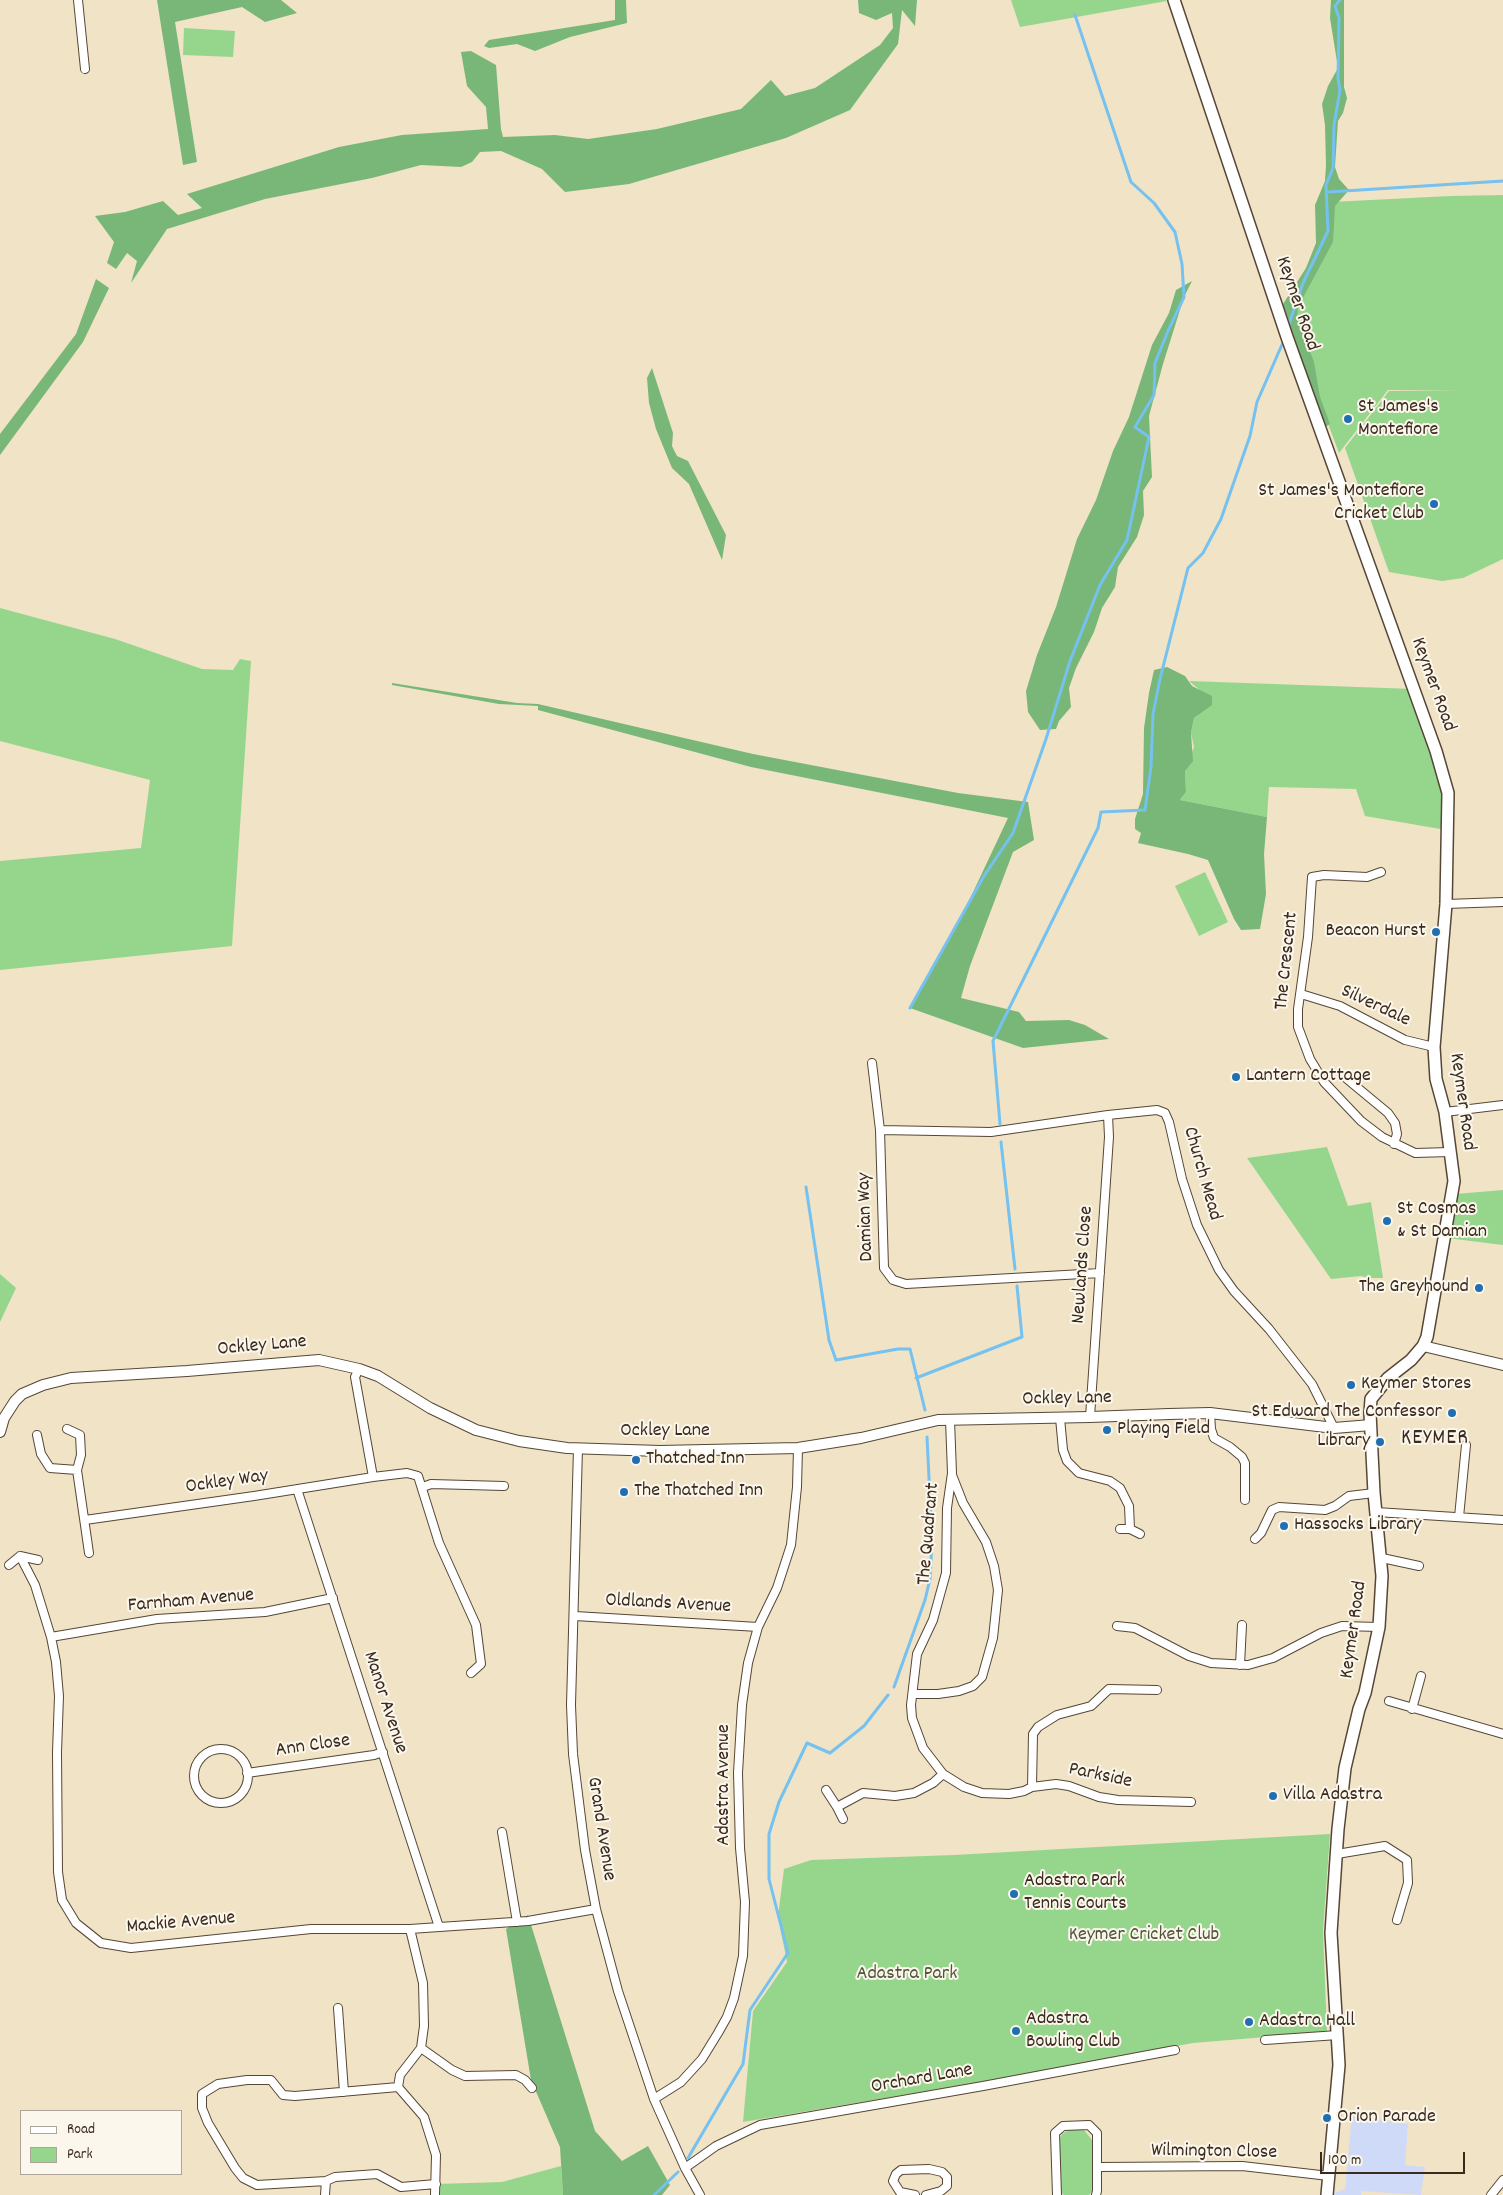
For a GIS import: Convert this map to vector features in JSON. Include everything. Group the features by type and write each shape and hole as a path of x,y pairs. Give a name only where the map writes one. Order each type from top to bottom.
{"main road":[{"name":"Keymer Road","path":"1174,0 1286,333 1446,780 1448,793 1446,904 1434,1047 1436,1079 1444,1112 1454,1181 1438,1267 1430,1326 1423,1346 1411,1360 1388,1378 1372,1399 1371,1425 1374,1493 1382,1558 1379,1627 1365,1693 1359,1709 1345,1768 1337,1854 1331,1933 1339,2065 1327,2195"}],"street":[{"path":"78,0 85,69"},
{"name":"The Crescent","path":"1381,872 1367,877 1324,875 1312,877 1308,937 1298,1009 1298,1027 1314,1066 1336,1097 1355,1115 1382,1137 1415,1153 1450,1152"},
{"path":"1446,904 1503,902"},
{"name":"Silverdale","path":"1301,994 1347,1009 1399,1038 1434,1047"},
{"name":"Damian Way","path":"872,1063 880,1130 884,1268 893,1280 906,1284 1100,1273"},
{"path":"1348,1079 1388,1113 1395,1122 1397,1134 1394,1144"},
{"path":"1444,1112 1503,1105"},
{"name":"Church Mead","path":"880,1130 991,1132 1108,1115 1157,1110 1165,1113 1169,1122 1182,1179 1197,1225 1219,1270 1234,1292 1269,1329 1312,1384 1334,1428"},
{"name":"Newlands Close","path":"1090,1418 1109,1137 1108,1115"},
{"path":"1423,1346 1503,1365"},
{"name":"Ockley Lane","path":"0,1432 4,1418 14,1401 22,1394 43,1384 71,1378 318,1360 359,1369 378,1376 430,1408 476,1430 519,1441 578,1448 660,1451 798,1448 861,1438 913,1425 950,1420 1090,1418 1210,1413 1334,1428 1371,1425"},
{"path":"359,1369 355,1377 373,1477"},
{"path":"1210,1413 1211,1429 1214,1438 1230,1447 1245,1463 1245,1500"},
{"path":"1060,1418 1063,1450 1067,1461 1079,1472 1110,1481 1120,1488 1129,1506 1130,1529"},
{"name":"The Quadrant","path":"950,1420 952,1473 947,1508 946,1573 933,1620 917,1654 913,1694 938,1694 959,1691 973,1686 982,1677 993,1638 998,1590 994,1566 986,1542 963,1503 952,1473"},
{"path":"67,1429 80,1435 81,1455 77,1470 89,1553"},
{"path":"37,1435 41,1454 50,1468 77,1470"},
{"path":"1459,1517 1466,1445"},
{"name":"Grand Avenue","path":"578,1448 575,1616 571,1705 573,1754 582,1831 596,1909 618,1991 654,2100 685,2168 700,2195"},
{"name":"Adastra Avenue","path":"654,2100 682,2082 702,2059 727,2017 738,1981 743,1956 745,1911 740,1848 739,1739 744,1684 758,1627 777,1588 791,1545 798,1487 798,1448"},
{"name":"Ockley Way","path":"85,1520 407,1473 418,1476 423,1487"},
{"path":"471,1673 481,1664 476,1625 439,1542 423,1487 431,1484 504,1486"},
{"name":"Manor Avenue","path":"297,1489 439,1927"},
{"path":"1255,1539 1262,1533 1272,1510 1279,1507 1325,1510 1335,1506 1349,1496 1374,1493"},
{"path":"1376,1512 1503,1520"},
{"path":"1120,1529 1130,1529 1140,1534"},
{"path":"10,1565 20,1556 38,1560"},
{"name":"Mackie Avenue","path":"20,1556 35,1585 52,1637 56,1662 59,1696 57,1752 58,1872 62,1900 76,1923 101,1943 131,1948 311,1930 410,1929 517,1922 596,1909"},
{"path":"1382,1558 1419,1566"},
{"name":"Farnham Avenue","path":"52,1637 157,1619 265,1612 333,1598"},
{"name":"Oldlands Avenue","path":"575,1616 758,1627"},
{"path":"1240,1665 1242,1625"},
{"path":"1117,1626 1135,1628 1189,1656 1211,1663 1240,1665 1248,1665 1273,1658 1321,1632 1342,1626 1379,1627"},
{"path":"1412,1708 1421,1676"},
{"path":"1032,1787 1033,1734 1038,1727 1057,1715 1091,1706 1109,1689 1157,1690"},
{"path":"837,1807 864,1793 895,1796 914,1793 928,1786 942,1774 924,1748 917,1733 912,1718 911,1705 913,1694"},
{"path":"1389,1701 1503,1734"},
{"path":"217,1750 233,1752 240,1758 247,1772 247,1782 244,1790 230,1802 220,1803 204,1797 194,1781 197,1764 209,1752 217,1750"},
{"name":"Ann Close","path":"247,1772 374,1755 382,1752"},
{"name":"Parkside","path":"942,1774 964,1787 982,1793 1009,1794 1032,1787 1056,1784 1069,1786 1099,1798 1132,1802 1191,1802"},
{"path":"826,1790 843,1818"},
{"path":"502,1832 517,1922"},
{"path":"1337,1854 1385,1846 1407,1860 1408,1883 1397,1920"},
{"path":"398,2088 400,2075 421,2048 424,2026 423,1983 410,1929"},
{"path":"338,2008 344,2092"},
{"path":"1265,2040 1338,2035"},
{"path":"421,2048 452,2070 465,2076 516,2075 525,2080 532,2088"},
{"name":"Orchard Lane","path":"685,2168 716,2146 760,2125 1175,2050"},
{"path":"398,2088 312,2095 283,2095 271,2080 247,2080 218,2084 208,2089 202,2094 202,2108 243,2178 257,2184 326,2181 335,2177 377,2174 401,2187 436,2184"},
{"path":"398,2088 424,2117 436,2155 435,2195"},
{"path":"1057,2195 1054,2133 1063,2126 1089,2125 1097,2132 1098,2168 1096,2195"},
{"name":"Wilmington Close","path":"1098,2168 1204,2165 1242,2166 1329,2176"},
{"path":"915,2195 900,2192 893,2181 896,2174 901,2170 929,2169 942,2172 947,2177 947,2186 941,2191 926,2195"},
{"path":"1491,2195 1503,2180"},
{"path":"325,2195 326,2181"}],"shaded area":[{"path":"1352,2115 1408,2124 1405,2165 1425,2167 1421,2195 1361,2191 1361,2195 1329,2195 1345,2189"}],"green space":[{"path":"157,0 281,0 297,13 265,22 242,7 175,22 197,162 183,165"},
{"path":"615,0 626,0 627,23 570,37 535,51 517,44 489,48 484,46 489,40 615,20"},
{"path":"858,0 917,0 915,26 902,10 898,44 850,110 786,138 629,184 565,192 542,169 501,151 480,152 472,162 461,167 421,165 372,178 265,199 167,229 131,283 137,261 127,253 116,269 107,263 114,242 95,216 125,212 163,201 178,215 202,208 187,194 339,147 402,135 488,129 486,107 467,86 461,52 471,51 496,65 503,137 555,135 588,139 657,129 741,109 771,80 785,96 815,88 880,45 893,28 892,13 876,20 859,13"},
{"path":"1011,0 1166,0 1167,1 1020,27"},
{"path":"1331,0 1344,0 1344,87 1347,98 1343,113 1338,121 1335,167 1339,179 1349,190 1335,206 1333,242 1298,307 1297,318 1314,362 1320,397 1330,424 1324,428 1283,304 1306,268 1316,243 1315,205 1325,181 1326,165 1325,125 1322,104 1328,86 1338,68 1330,18"},
{"path":"184,28 235,31 233,57 183,55"},
{"path":"1503,195 1503,559 1463,578 1442,581 1389,572 1345,448 1389,391 1460,390 1388,390 1339,453 1289,319 1331,202"},
{"path":"96,279 109,288 83,342 0,455 0,434 76,334"},
{"path":"1192,281 1184,297 1149,416 1152,477 1143,491 1144,515 1137,537 1118,567 1115,587 1102,608 1094,632 1076,668 1069,688 1071,707 1059,721 1056,729 1040,730 1028,712 1026,691 1037,655 1056,607 1077,539 1096,500 1113,451 1129,417 1152,345 1169,313 1176,290"},
{"path":"652,368 673,433 672,446 677,456 688,461 726,535 722,560 689,484 672,468 656,429 649,403 647,378"},
{"path":"0,608 115,639 202,669 233,670 240,659 251,661 232,946 0,970 0,861 141,848 150,780 0,741"},
{"path":"1167,667 1185,676 1192,686 1212,696 1212,705 1194,718 1191,733 1193,761 1185,771 1186,792 1180,800 1267,817 1264,854 1266,894 1260,929 1241,930 1234,919 1208,860 1138,843 1141,833 1135,829 1135,819 1143,794 1144,728 1149,693 1154,670"},
{"path":"1189,681 1414,689 1445,780 1446,830 1365,816 1356,789 1269,787 1267,817 1180,800 1186,792 1185,771 1194,747 1191,733 1194,718 1203,711 1201,691"},
{"path":"392,683 517,703 538,704 753,754 958,793 1028,802 1034,840 1013,852 970,966 961,998 1019,1012 1026,1021 1069,1020 1085,1025 1109,1039 1023,1048 910,1008 967,905 1008,818 751,767 538,710 538,706 499,704 392,685"},
{"path":"1205,872 1228,922 1199,936 1175,886"},
{"path":"1327,1147 1348,1206 1371,1202 1383,1278 1361,1276 1331,1279 1247,1158"},
{"path":"1503,1190 1503,1245 1447,1238 1455,1194"},
{"path":"0,1274 16,1288 0,1322"},
{"name":"Adastra Park","path":"1330,1834 1323,1931 1327,2032 1193,2043 993,2080 743,2122 753,2011 787,1962 778,1917 784,1869 811,1860 954,1855"},
{"path":"528,1915 595,2131 622,2161 648,2146 670,2185 662,2195 563,2195 560,2147 531,2080 506,1929"},
{"path":"1069,2130 1084,2130 1092,2140 1094,2189 1089,2195 1064,2195 1061,2193 1059,2140 1062,2134"},
{"path":"561,2166 563,2195 435,2195 436,2184 502,2182"}],"waterway":[{"path":"1288,327 1303,283 1328,231 1326,185 1333,168 1334,125 1340,90 1338,78 1339,18 1335,6 1340,0"},
{"path":"910,1008 984,876 1013,833 1046,739 1070,661 1100,585 1127,540 1149,437 1135,427 1154,395 1155,363 1184,297 1182,264 1175,232 1154,203 1131,182 1075,15"},
{"path":"1328,192 1503,181"},
{"path":"1000,1124 993,1041 1098,828 1101,812 1145,810 1151,767 1153,714 1188,568 1203,553 1221,519 1250,436 1257,402 1284,340"},
{"path":"1001,1142 1015,1269"},
{"path":"806,1187 829,1340 836,1360 898,1349 910,1349 925,1410"},
{"path":"916,1378 1022,1337 1017,1286"},
{"path":"894,1687 925,1600 930,1579 932,1540 927,1437"},
{"path":"688,2158 743,2064 750,2010 788,1953 769,1879 769,1834 779,1802 807,1743 830,1753 864,1726 888,1695"},
{"path":"654,2195 678,2172"}],"place":[{"name":"St James's Montefiore","path":"1348,419"},
{"name":"St James's Montefiore Cricket Club","path":"1434,504"},
{"name":"Beacon Hurst","path":"1436,932"},
{"name":"Lantern Cottage","path":"1236,1077"},
{"name":"St Cosmas & St Damian","path":"1387,1221"},
{"name":"The Greyhound","path":"1479,1288"},
{"name":"Keymer Stores","path":"1351,1385"},
{"name":"St Edward The Confessor","path":"1452,1413"},
{"name":"Playing Field","path":"1107,1430"},
{"name":"Library","path":"1380,1442"},
{"name":"Thatched Inn","path":"636,1460"},
{"name":"The Thatched Inn","path":"624,1492"},
{"name":"Hassocks Library","path":"1284,1526"},
{"name":"Villa Adastra","path":"1273,1796"},
{"name":"Adastra Park Tennis Courts","path":"1014,1894"},
{"name":"Adastra Hall","path":"1249,2022"},
{"name":"Adastra Bowling Club","path":"1016,2031"},
{"name":"Orion Parade","path":"1327,2118"}],"district":[{"name":"KEYMER","path":"1435,1440"}],"park label":[{"name":"Keymer Cricket Club","path":"1144,1936"}]}
